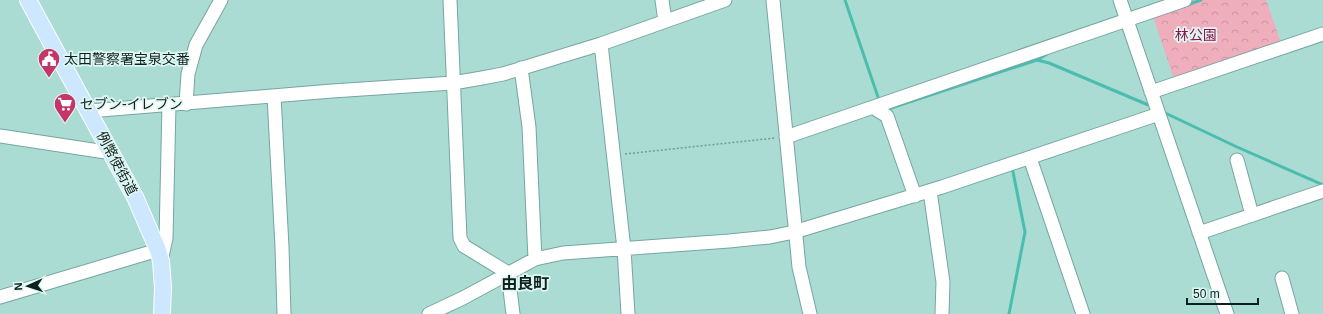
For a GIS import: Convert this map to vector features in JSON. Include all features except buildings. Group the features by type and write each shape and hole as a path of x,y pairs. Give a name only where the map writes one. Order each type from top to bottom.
{"main road":[{"name":"例幣使街道","path":"28,0 135,197 160,256 163,288 162,314"}],"street":[{"path":"186,104 188,74 196,45 220,0"},
{"path":"450,0 460,238 464,246 508,273"},
{"path":"662,0 665,21"},
{"path":"89,111 453,83 503,74 601,44 725,0"},
{"path":"773,0 798,267 810,314"},
{"path":"1120,0 1227,314"},
{"path":"786,137 1185,0"},
{"path":"1151,92 1323,34"},
{"path":"601,44 624,249 628,314"},
{"path":"521,68 529,128 534,259"},
{"path":"274,96 284,314"},
{"path":"0,297 160,256 166,238 169,105"},
{"path":"874,108 887,116 915,196"},
{"path":"429,314 464,298 534,259 563,253 729,241 794,232 915,196 1159,114"},
{"path":"0,136 112,153"},
{"path":"1030,158 1083,314"},
{"path":"1237,160 1252,215"},
{"path":"1200,233 1323,190"},
{"path":"930,191 943,282 942,314"},
{"path":"508,273 513,314"},
{"path":"1282,278 1292,314"}],"path":[{"path":"613,155 786,137"}],"green space":[{"name":"林公園","path":"1193,0 1266,0 1281,43 1174,79 1152,14"}],"waterway":[{"path":"845,0 879,100"},
{"path":"1187,5 1201,0"},
{"path":"1037,60 1047,54"},
{"path":"886,107 888,109 1037,60 1049,63 1153,107"},
{"path":"1161,111 1323,185"},
{"path":"1009,314 1025,232 1012,167"}],"place":[{"name":"太田警察署宝泉交番","path":"49,78"},
{"name":"セブン-イレブン","path":"65,124"}],"district":[{"name":"由良町","path":"525,283"}]}
